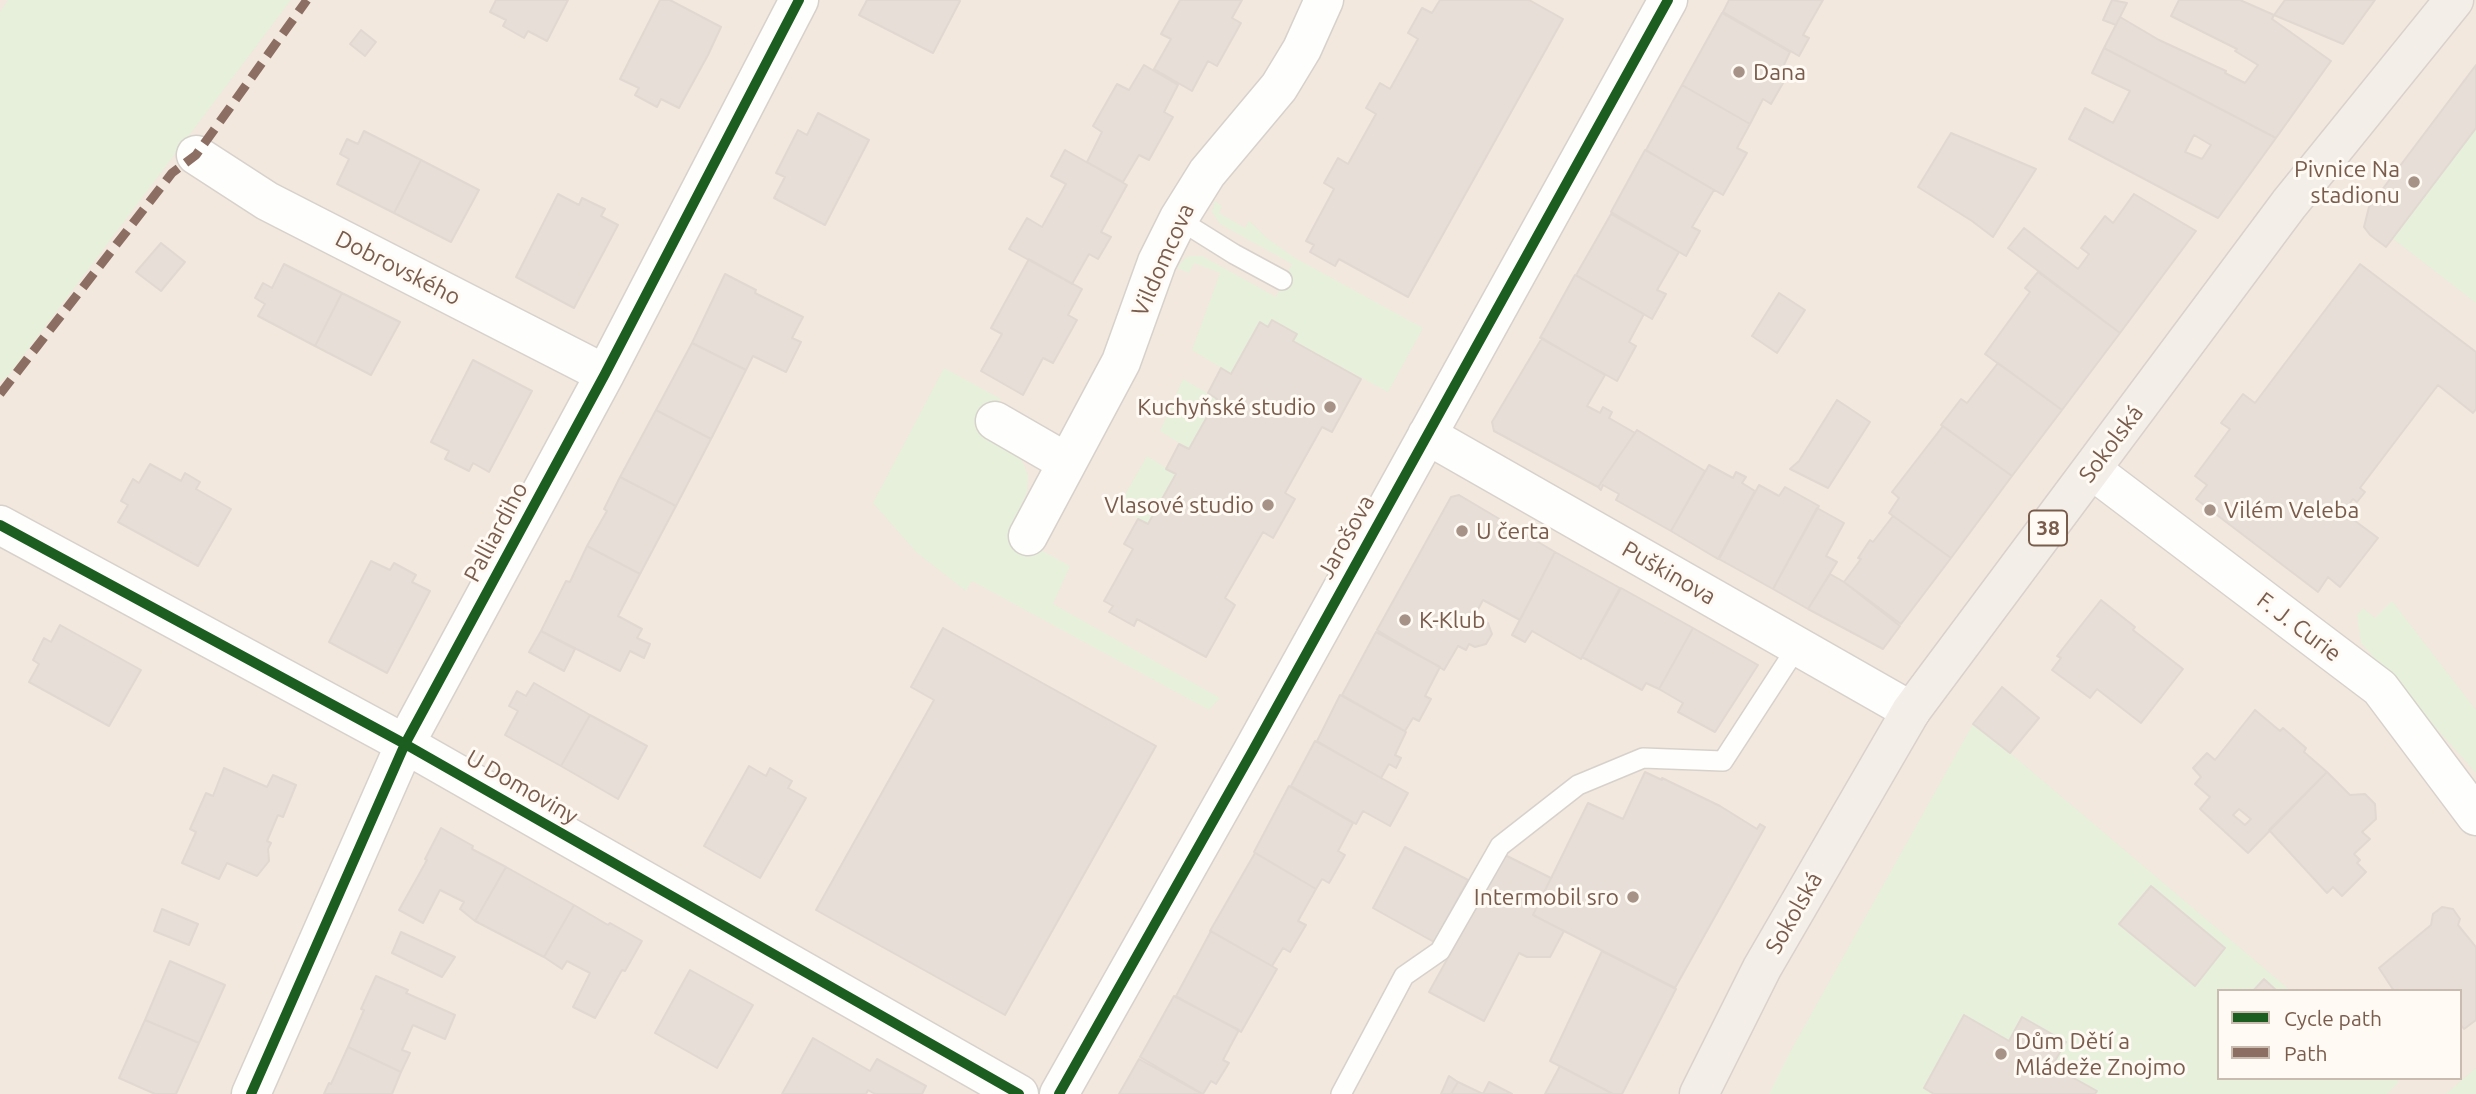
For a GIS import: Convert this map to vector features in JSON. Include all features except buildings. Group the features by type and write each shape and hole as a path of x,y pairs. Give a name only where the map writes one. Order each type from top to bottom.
{"main road":[{"name":"Sokolská","path":"1699,1094 1762,968 1911,711 2289,204 2454,0"}],"street":[{"name":"Vildomcova","path":"1028,536 1121,362 1157,262 1178,219 1207,173 1279,87 1302,49 1324,0"},
{"name":"Jarošova","path":"1059,1094 1252,752 1668,0"},
{"name":"Palliardiho","path":"251,1094 405,744 605,374 789,3"},
{"name":"Dobrovského","path":"196,155 267,201 605,374"},
{"path":"995,421 1066,462"},
{"name":"Puškinova","path":"1427,435 1911,711"},
{"name":"F. J. Curie","path":"2092,470 2380,688 2476,816"},
{"name":"U Domoviny","path":"0,525 405,744 1018,1094"}],"lane":[{"path":"1178,219 1282,280"},
{"path":"1341,1094 1404,976 1440,951 1500,846 1578,785 1643,758 1723,761 1797,646"}],"shaded area":[{"path":"0,0 2476,0 2476,1094 0,1094"}],"green space":[{"path":"8,0 291,0 8,376 0,382 0,12"},
{"path":"2476,128 2476,303 2392,238"},
{"path":"1215,201 1222,206 1219,213 1245,228 1249,221 1268,239 1295,258 1423,328 1388,392 1293,341 1296,334 1261,323 1231,374 1192,350 1220,273 1194,263 1189,273 1177,268 1185,258 1202,256 1276,297 1292,264 1220,224 1212,212"},
{"path":"944,368 1001,399 981,434 1021,458 1028,475 1027,492 1010,533 1070,566 1053,604 1220,698 1209,710 972,581 966,591 916,552 873,503"},
{"path":"1183,379 1217,399 1189,449 1160,431"},
{"path":"1147,456 1176,474 1148,524 1118,507"},
{"path":"2392,601 2476,710 2476,773 2361,643 2357,615 2363,608 2375,618"},
{"path":"1973,724 2289,989 2217,989 2217,1080 2399,1082 2387,1094 1769,1094"},
{"path":"2476,1068 2476,1094 2445,1094 2447,1093"}],"marked path":[{"path":"0,394 172,173 196,155 307,0"}],"cycle path":[{"path":"251,1094 405,744 605,374 799,0"},
{"path":"1059,1094 1252,752 1668,0"},
{"path":"0,525 405,744 1019,1094"}],"place":[{"name":"Dana","path":"1739,72"},
{"name":"Pivnice Na stadionu","path":"2414,182"},
{"name":"Kuchyňské studio","path":"1330,407"},
{"name":"Vlasové studio","path":"1268,505"},
{"name":"Vilém Veleba","path":"2210,510"},
{"name":"U čerta","path":"1462,531"},
{"name":"K-Klub","path":"1405,620"},
{"name":"Intermobil sro","path":"1633,897"},
{"name":"Dům Dětí a Mládeže Znojmo","path":"2001,1054"}]}
